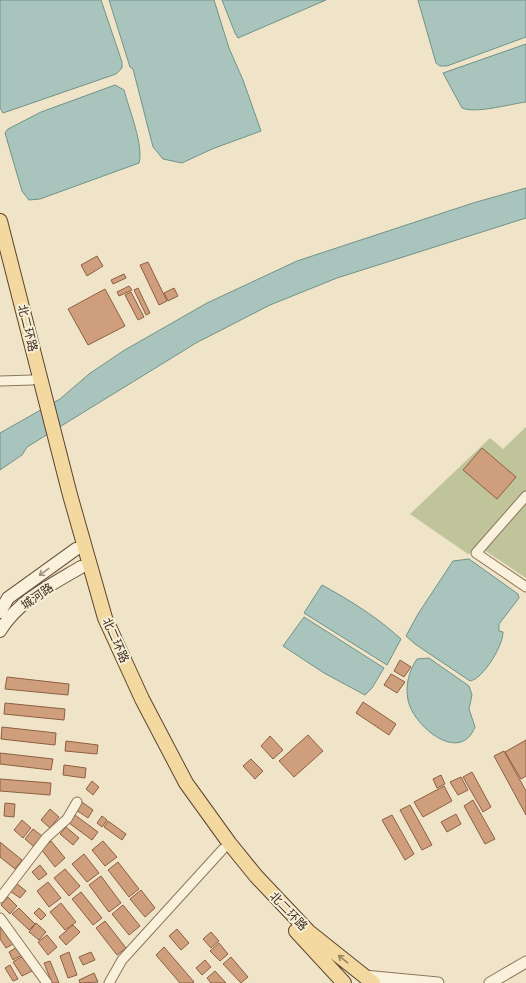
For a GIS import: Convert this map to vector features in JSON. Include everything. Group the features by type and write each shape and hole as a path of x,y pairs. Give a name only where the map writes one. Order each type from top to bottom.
{"main road":[{"name":"北二环路","path":"0,221 37,388"},
{"name":"北二环路","path":"0,254 52,442 81,567 98,621 135,705 179,787 201,821 249,882 344,983"},
{"name":"北二环路","path":"52,442 70,495 105,618 142,699 186,783 208,816 256,876 309,932 369,979"},
{"name":"城河路","path":"0,612 8,598 76,549"},
{"name":"城河路","path":"0,631 8,618 33,596 81,567"}],"street":[{"path":"0,381 37,388"},
{"path":"526,496 476,553 526,587"},
{"path":"0,898 46,838 67,819 77,802"},
{"path":"108,983 122,960 223,849"},
{"path":"0,918 47,983"},
{"path":"490,983 526,962"},
{"path":"369,979 438,983"}],"green space":[{"path":"526,427 526,578 484,550 468,554 410,514 490,438 503,449"}],"water":[{"path":"0,0 101,0 122,62 122,68 116,74 3,113 0,108"},
{"path":"109,0 214,0 229,48 243,80 261,131 212,149 182,163 163,159 153,147 133,69 130,67"},
{"path":"222,0 326,0 238,38"},
{"path":"418,0 526,0 526,37 447,66 440,66 436,63"},
{"path":"526,44 526,102 476,110 462,108 443,73"},
{"path":"115,85 124,90 138,137 140,156 139,163 40,199 29,200 22,191 5,133 8,129 41,112"},
{"path":"526,188 526,218 337,278 270,305 196,343 27,447 22,455 0,470 0,433 60,399 89,374 123,351 207,303 297,261 473,203"},
{"path":"469,559 518,594 519,598 499,624 499,631 503,632 500,645 496,653 481,674 470,681 415,644 406,636 418,614 453,561"},
{"path":"322,585 363,610 401,639 387,665 304,613"},
{"path":"304,617 384,668 372,688 365,695 324,673 283,646"},
{"path":"429,658 469,686 472,695 469,709 475,727 468,738 459,742 449,742 438,738 427,730 418,721 408,700 407,684 412,668 417,659"}],"building":[{"path":"97,256 103,266 87,276 81,265"},
{"path":"148,262 167,301 159,305 140,265"},
{"path":"124,274 126,278 113,284 111,280"},
{"path":"129,286 132,290 119,296 117,292"},
{"path":"138,288 150,313 146,315 134,290"},
{"path":"174,288 178,296 168,301 164,293"},
{"path":"105,289 125,326 88,345 68,309"},
{"path":"131,292 144,317 138,320 125,295"},
{"path":"482,448 516,477 497,499 463,470"},
{"path":"400,660 411,667 404,677 394,671"},
{"path":"391,674 405,682 397,693 384,685"},
{"path":"7,677 69,684 68,695 5,689"},
{"path":"363,702 396,724 389,735 356,713"},
{"path":"5,703 65,709 64,720 4,714"},
{"path":"2,727 56,733 55,745 1,739"},
{"path":"308,735 323,751 294,777 279,761"},
{"path":"270,736 283,750 273,759 261,746"},
{"path":"526,740 526,776 521,779 505,752"},
{"path":"66,741 98,745 97,754 65,751"},
{"path":"504,751 526,791 526,815 494,756"},
{"path":"0,753 53,759 51,770 0,764"},
{"path":"251,759 263,771 255,779 243,766"},
{"path":"64,765 86,768 85,778 63,775"},
{"path":"472,772 491,807 483,812 463,777"},
{"path":"441,775 445,784 437,788 433,779"},
{"path":"461,777 468,790 458,795 450,782"},
{"path":"0,779 51,783 50,795 0,791"},
{"path":"92,781 99,787 93,795 86,789"},
{"path":"444,786 452,801 423,817 414,802"},
{"path":"473,800 495,839 485,844 464,806"},
{"path":"82,802 93,810 88,818 76,810"},
{"path":"5,803 15,804 14,817 4,816"},
{"path":"410,805 432,845 422,850 400,810"},
{"path":"50,809 59,817 50,828 41,820"},
{"path":"456,814 461,824 447,832 441,822"},
{"path":"75,815 98,832 92,840 69,823"},
{"path":"392,815 414,854 405,860 382,820"},
{"path":"102,816 107,820 102,827 97,823"},
{"path":"22,820 31,828 23,838 14,830"},
{"path":"108,821 126,834 122,840 104,827"},
{"path":"66,827 79,838 73,845 60,834"},
{"path":"33,829 42,836 33,846 25,839"},
{"path":"51,841 65,858 55,867 41,849"},
{"path":"103,841 117,857 105,866 92,850"},
{"path":"0,842 22,860 15,869 0,857"},
{"path":"84,854 99,873 87,882 72,864"},
{"path":"118,862 139,889 129,897 108,870"},
{"path":"40,865 47,874 39,880 32,872"},
{"path":"65,869 80,886 69,896 54,878"},
{"path":"101,876 121,903 109,912 89,885"},
{"path":"48,882 61,898 49,907 37,891"},
{"path":"16,883 26,891 20,898 10,891"},
{"path":"141,890 155,908 145,917 130,899"},
{"path":"81,892 102,918 93,925 72,899"},
{"path":"8,897 17,906 10,914 1,905"},
{"path":"61,903 76,922 65,930 50,912"},
{"path":"123,905 140,926 129,935 112,914"},
{"path":"19,908 35,924 29,930 12,914"},
{"path":"39,908 46,915 41,920 34,913"},
{"path":"105,921 126,948 117,955 96,928"},
{"path":"36,923 46,932 39,940 29,932"},
{"path":"3,924 15,943 6,948 0,939 0,926"},
{"path":"73,925 80,932 66,945 59,937"},
{"path":"177,929 189,943 181,950 169,936"},
{"path":"211,932 219,941 211,948 203,939"},
{"path":"47,935 57,947 48,955 38,942"},
{"path":"219,943 228,954 220,961 210,951"},
{"path":"17,947 22,955 13,960 9,952"},
{"path":"164,947 194,982 180,983 156,955"},
{"path":"69,952 77,975 68,978 60,956"},
{"path":"91,952 95,960 83,965 79,957"},
{"path":"23,956 32,971 22,976 13,962"},
{"path":"231,957 248,977 241,983 223,964"},
{"path":"205,960 211,967 202,975 196,968"},
{"path":"50,961 59,983 52,983 44,963"},
{"path":"10,965 18,979 13,981 5,968"},
{"path":"215,971 226,983 211,983 207,978"},
{"path":"94,973 98,982 80,983 79,980"}]}
